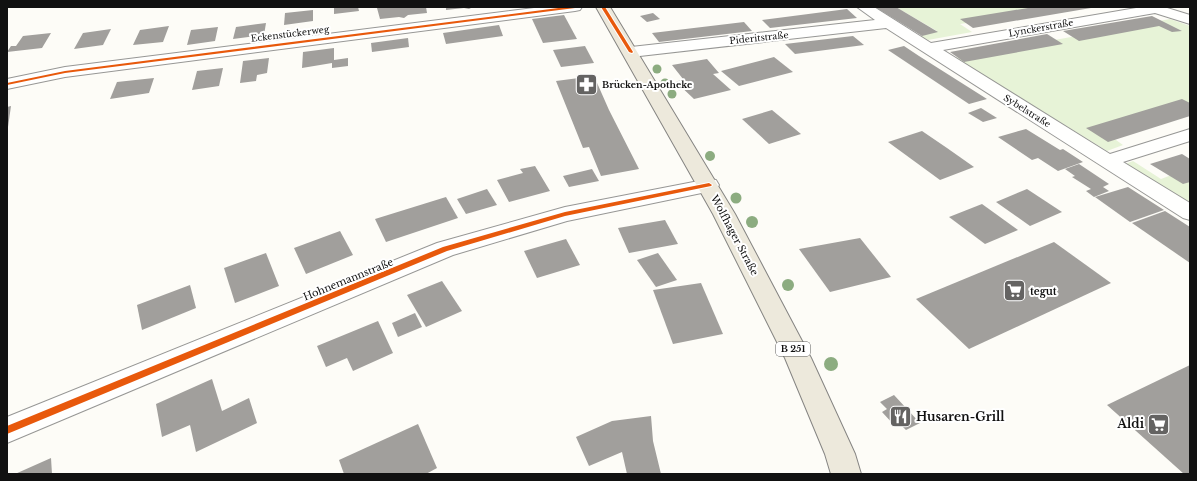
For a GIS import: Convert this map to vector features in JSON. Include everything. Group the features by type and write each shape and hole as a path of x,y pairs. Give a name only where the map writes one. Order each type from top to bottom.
{"main road":[{"name":"Wolfhager Straße","path":"603,7 709,185 798,358 840,454 846,474"}],"street":[{"name":"Eckenstückerweg","path":"7,84 65,72 575,7"},
{"name":"Sybelstraße","path":"864,7 1190,213"},
{"path":"1153,8 1190,20"},
{"name":"Lynckerstraße","path":"928,48 1153,8"},
{"name":"Pideritstraße","path":"630,52 888,23"},
{"path":"1107,161 1190,135"},
{"name":"Hohnemannstraße","path":"7,430 445,249 565,214 709,185"}],"green space":[{"path":"896,7 1074,7 960,24 972,32 928,40 920,36 937,31"},
{"path":"1170,19 1190,26 1190,108 1109,135 1123,145 1107,151 955,58"},
{"path":"1133,161 1161,179 1190,168 1190,204 1125,164"}],"building":[{"path":"334,7 358,7 359,11 334,14"},
{"path":"378,7 426,7 427,13 408,15 404,18 399,17 380,19"},
{"path":"446,7 473,7 469,9 464,8 446,10"},
{"path":"875,7 896,7 938,32 922,36"},
{"path":"1034,7 1091,8 973,28 960,19"},
{"path":"847,9 857,18 770,28 762,20"},
{"path":"313,10 313,21 284,25 285,13"},
{"path":"653,13 660,19 647,22 640,16"},
{"path":"564,15 577,39 543,43 532,19"},
{"path":"1152,16 1182,31 1172,32 1159,26 1079,41 1063,31"},
{"path":"744,22 752,31 659,42 652,33"},
{"path":"266,23 264,35 233,39 236,27"},
{"path":"499,25 503,36 446,44 443,33"},
{"path":"169,26 163,42 133,45 140,30"},
{"path":"218,27 215,41 187,45 191,30"},
{"path":"111,29 103,45 74,49 83,33"},
{"path":"51,33 42,48 7,52 11,46 16,46 23,36"},
{"path":"1047,34 1063,44 964,62 950,52"},
{"path":"853,36 864,45 795,54 785,44"},
{"path":"408,38 409,47 372,52 371,43"},
{"path":"585,46 594,63 561,67 553,50"},
{"path":"904,46 987,99 969,104 888,50"},
{"path":"334,48 334,60 348,58 348,66 332,68 332,63 302,68 303,52"},
{"path":"774,57 793,72 739,86 721,71"},
{"path":"269,58 267,73 257,75 256,81 240,83 243,61"},
{"path":"707,59 719,73 713,74 731,90 694,99 676,82 683,79 672,65"},
{"path":"223,68 219,86 192,90 197,71"},
{"path":"594,76 609,110 639,169 601,176 589,147 583,148 556,81"},
{"path":"154,78 149,93 110,99 117,82"},
{"path":"1182,99 1190,103 1190,116 1108,142 1086,128"},
{"path":"11,106 8,127 7,127 7,107"},
{"path":"981,108 997,118 983,122 968,113"},
{"path":"772,110 801,134 769,144 742,119"},
{"path":"1026,129 1060,150 1063,149 1083,162 1058,171 1038,158 1032,160 998,137"},
{"path":"922,131 974,167 940,180 888,142"},
{"path":"1182,154 1190,159 1190,182 1183,184 1150,164"},
{"path":"1079,164 1109,184 1103,187 1109,191 1094,197 1086,191 1091,189 1072,177 1075,176 1065,169"},
{"path":"535,166 550,191 509,202 497,180 523,173 520,169"},
{"path":"592,169 599,181 569,187 563,176"},
{"path":"1128,187 1164,210 1130,222 1095,197"},
{"path":"487,189 497,205 466,214 457,199"},
{"path":"1027,189 1062,212 1030,226 996,202"},
{"path":"446,197 458,218 386,242 375,219"},
{"path":"982,204 1018,230 985,244 949,217"},
{"path":"1165,211 1190,227 1190,263 1132,223"},
{"path":"665,220 678,244 629,253 618,228"},
{"path":"340,231 353,255 306,274 294,248"},
{"path":"860,238 891,277 830,292 799,249"},
{"path":"566,239 580,265 537,278 524,251"},
{"name":"tegut","path":"1054,242 1111,283 969,349 916,299"},
{"path":"266,253 279,286 235,303 224,268"},
{"path":"658,253 677,280 656,287 637,260"},
{"path":"442,281 462,311 426,327 407,295"},
{"path":"701,283 723,334 673,344 653,290"},
{"path":"190,285 196,308 142,330 137,305"},
{"path":"415,313 422,327 398,337 392,323"},
{"path":"378,321 393,353 353,371 347,358 326,367 317,346"},
{"name":"Aldi","path":"1190,365 1190,474 1184,474 1107,405"},
{"path":"212,379 222,411 249,398 257,423 196,452 190,425 162,437 156,404"},
{"name":"Husaren-Grill","path":"894,395 920,423 906,430 899,423 894,425 882,412 887,409 880,402"},
{"path":"651,416 653,441 661,474 627,474 622,452 589,466 576,437 612,421"},
{"path":"418,424 437,468 426,474 344,474 339,460"},
{"path":"51,458 52,474 15,474"}],"cycle path":[{"path":"7,84 65,72 575,7"},
{"path":"603,7 631,52"},
{"path":"7,430 445,249 565,214 709,185"}],"place":[{"name":"Brücken-Apotheke","path":"587,85"},
{"name":"tegut","path":"1015,291"},
{"name":"Husaren-Grill","path":"901,417"},
{"name":"Aldi","path":"1159,424"}]}
